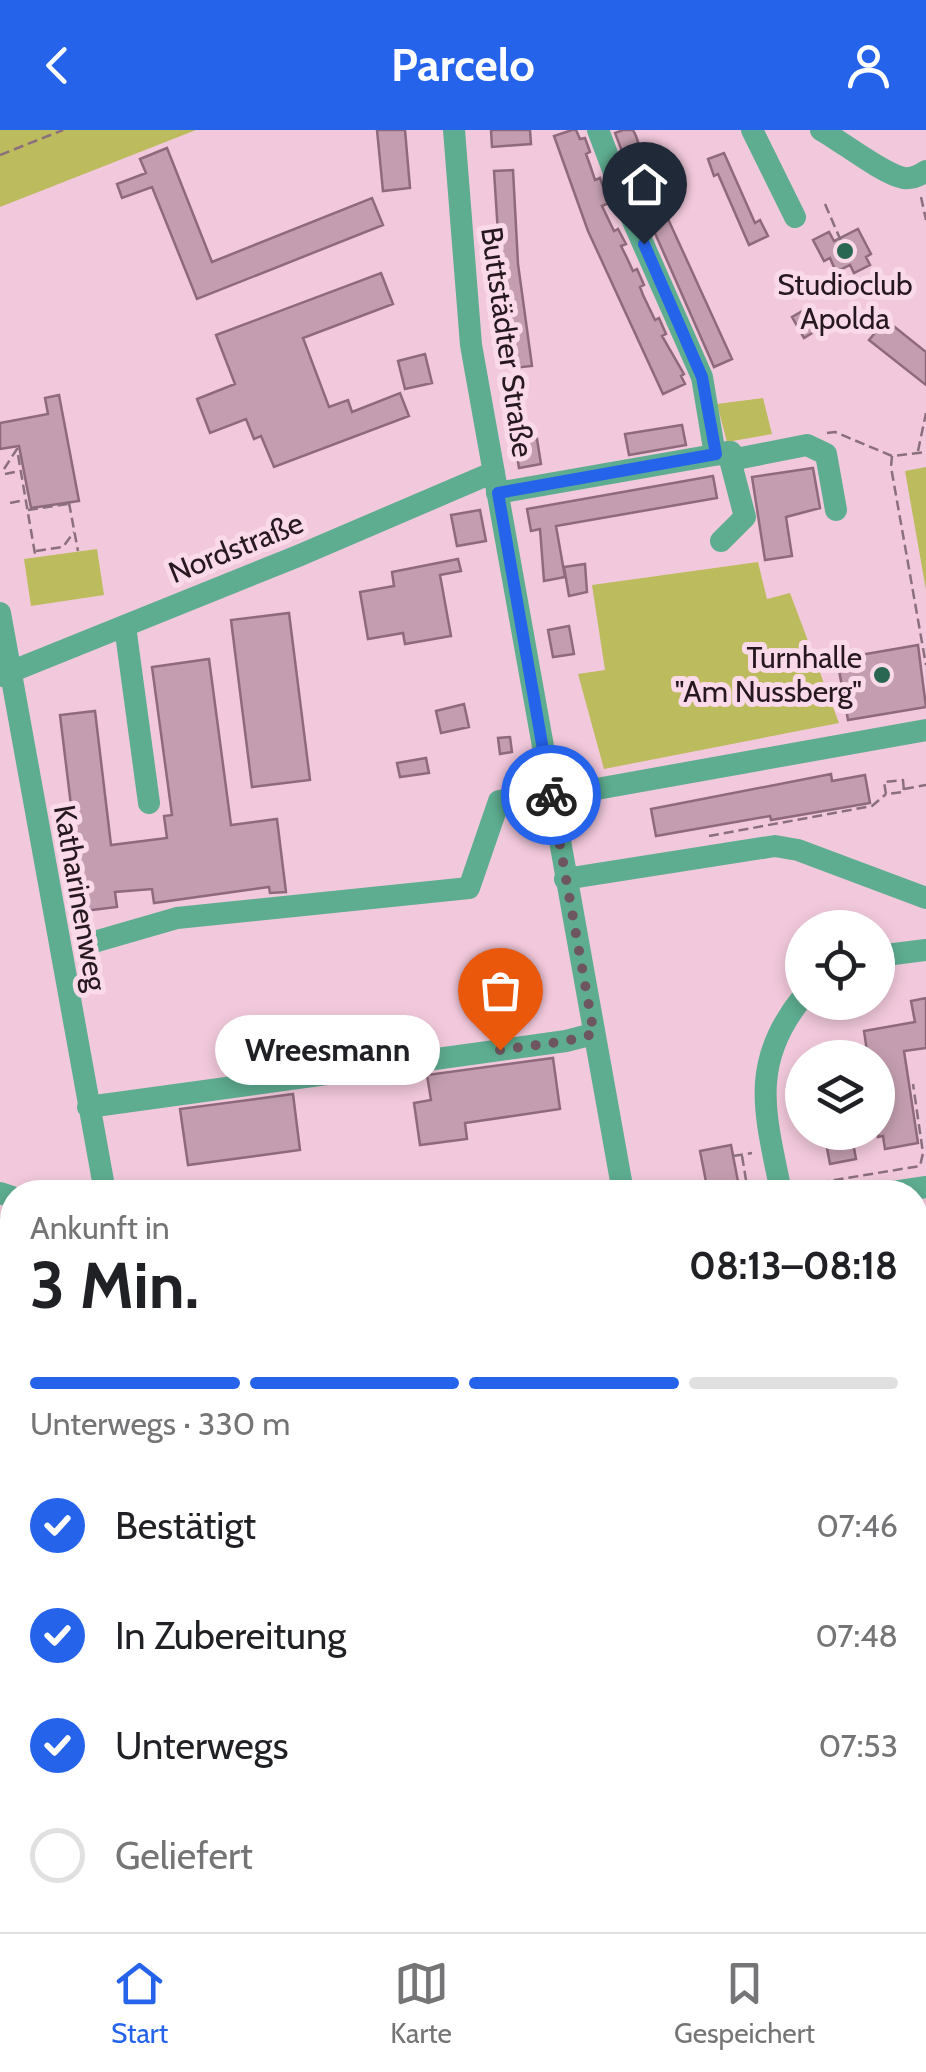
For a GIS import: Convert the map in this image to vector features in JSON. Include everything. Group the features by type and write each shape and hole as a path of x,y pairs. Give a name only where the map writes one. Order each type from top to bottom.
{"street":[{"name":"Buttstädter Straße","path":"454,130 469,328 621,1180"},
{"path":"598,130 629,212 702,377 745,516 721,541"},
{"path":"752,130 795,216"},
{"path":"821,130 843,138 890,173 905,178 922,174"},
{"name":"Nordstraße","path":"6,674 496,483 725,453 736,459 807,445 826,454 836,510"},
{"name":"Katharinenweg","path":"0,613 6,674 103,1180"},
{"path":"125,626 149,803"},
{"path":"87,944 177,918 469,888 499,801 926,730"},
{"path":"565,879 775,846 798,850 926,898"},
{"path":"895,954 926,950"},
{"path":"779,1180 764,1083 785,1019"},
{"path":"88,1107 594,1034"}],"path":[{"path":"0,155 63,130"},
{"path":"922,174 926,220"},
{"path":"824,204 841,241"},
{"path":"918,453 926,413"},
{"path":"21,471 4,472 17,449 21,471 26,500 28,510 35,552 62,547 74,532"},
{"path":"892,456 926,665"},
{"path":"10,503 26,500"},
{"path":"28,510 69,503 78,551"},
{"path":"904,789 926,785"},
{"path":"839,1180 920,1166 923,1154 913,1084"},
{"path":"742,1154 746,1180"},
{"path":"737,1176 745,1175"}],"shaded area":[{"path":"0,130 196,130 0,207"},
{"path":"763,398 772,434 727,442 717,404"},
{"path":"926,467 926,590 905,471"},
{"path":"97,549 104,595 31,606 24,559"},
{"path":"758,562 767,599 790,593 839,723 604,769 578,674 605,670 592,585"}],"building":[{"path":"377,130 405,130 410,188 383,191"},
{"path":"491,130 530,130 531,144 492,147"},
{"path":"572,130 580,139 585,138 595,180 600,178 609,203 602,206 614,231 618,229 626,244 621,246 633,271 637,269 644,285 640,287 643,295 655,320 659,318 666,334 662,336 684,374 681,376 685,384 663,394 588,231 554,136"},
{"path":"633,130 636,136 653,186 732,359 714,367 643,206 615,133"},
{"path":"167,148 212,262 372,198 383,225 197,299 152,187 122,198 117,184 146,173 140,159"},
{"path":"724,153 755,223 760,220 768,236 749,245 708,159"},
{"path":"513,170 518,264 532,366 513,368 501,280 494,171"},
{"path":"858,229 871,254 866,257 870,265 854,273 850,265 836,272 830,258 824,261 813,240 829,232 834,241"},
{"path":"381,273 393,304 303,338 329,407 348,400 352,412 400,393 409,416 274,467 261,436 254,439 246,419 210,433 197,399 235,384 216,335"},
{"path":"806,309 817,330 804,338 792,317"},
{"path":"886,320 926,352 926,385 869,340"},
{"path":"425,354 432,383 405,389 398,361"},
{"path":"59,395 79,501 31,508 19,446 0,449 0,423 48,414 45,398"},
{"path":"682,425 686,445 629,455 625,434"},
{"path":"537,439 541,464 519,468 515,443"},
{"path":"813,468 820,508 786,517 792,556 765,560 752,477"},
{"path":"713,476 717,498 556,526 565,577 544,581 540,529 531,531 527,509"},
{"path":"480,510 486,541 457,546 451,515"},
{"path":"458,559 461,571 440,575 451,636 405,644 403,633 368,639 360,592 394,586 392,572"},
{"path":"585,564 587,592 569,596 564,567"},
{"path":"289,613 310,780 252,787 231,620"},
{"path":"569,626 574,654 553,657 548,630"},
{"name":"Turnhalle \"Am Nussberg\"","path":"918,645 926,707 848,720 837,659"},
{"path":"209,659 231,825 277,819 286,892 270,893 269,887 154,903 152,889 115,892 117,907 75,912 69,856 77,855 60,715 95,711 111,845 167,838 164,816 172,815 152,667"},
{"path":"464,704 469,727 441,733 436,711"},
{"path":"510,737 512,752 500,754 498,738"},
{"path":"426,758 429,773 400,777 397,763"},
{"path":"831,774 832,781 865,775 870,803 656,836 651,809"},
{"path":"926,998 926,1048 904,1051 918,1143 895,1147 895,1040 865,1040 864,1031 915,1022 911,1001"},
{"path":"553,1058 560,1109 465,1123 467,1139 420,1145 414,1103 431,1100 427,1075"},
{"path":"293,1094 300,1150 188,1165 180,1109"},
{"path":"731,1145 738,1180 706,1180 700,1151"},
{"path":"827,1150 854,1150 856,1159 830,1164"}],"way so far":[{"path":"500,1050 594,1034 551,795"}],"place":[{"name":"Studioclub Apolda","path":"845,251"},
{"name":"Turnhalle \"Am Nussberg\"","path":"882,675"},
{"name":"Wreesmann","path":"500,1050"}],"route":[{"path":"551,795 498,493 716,454 702,377 644,244"}]}
